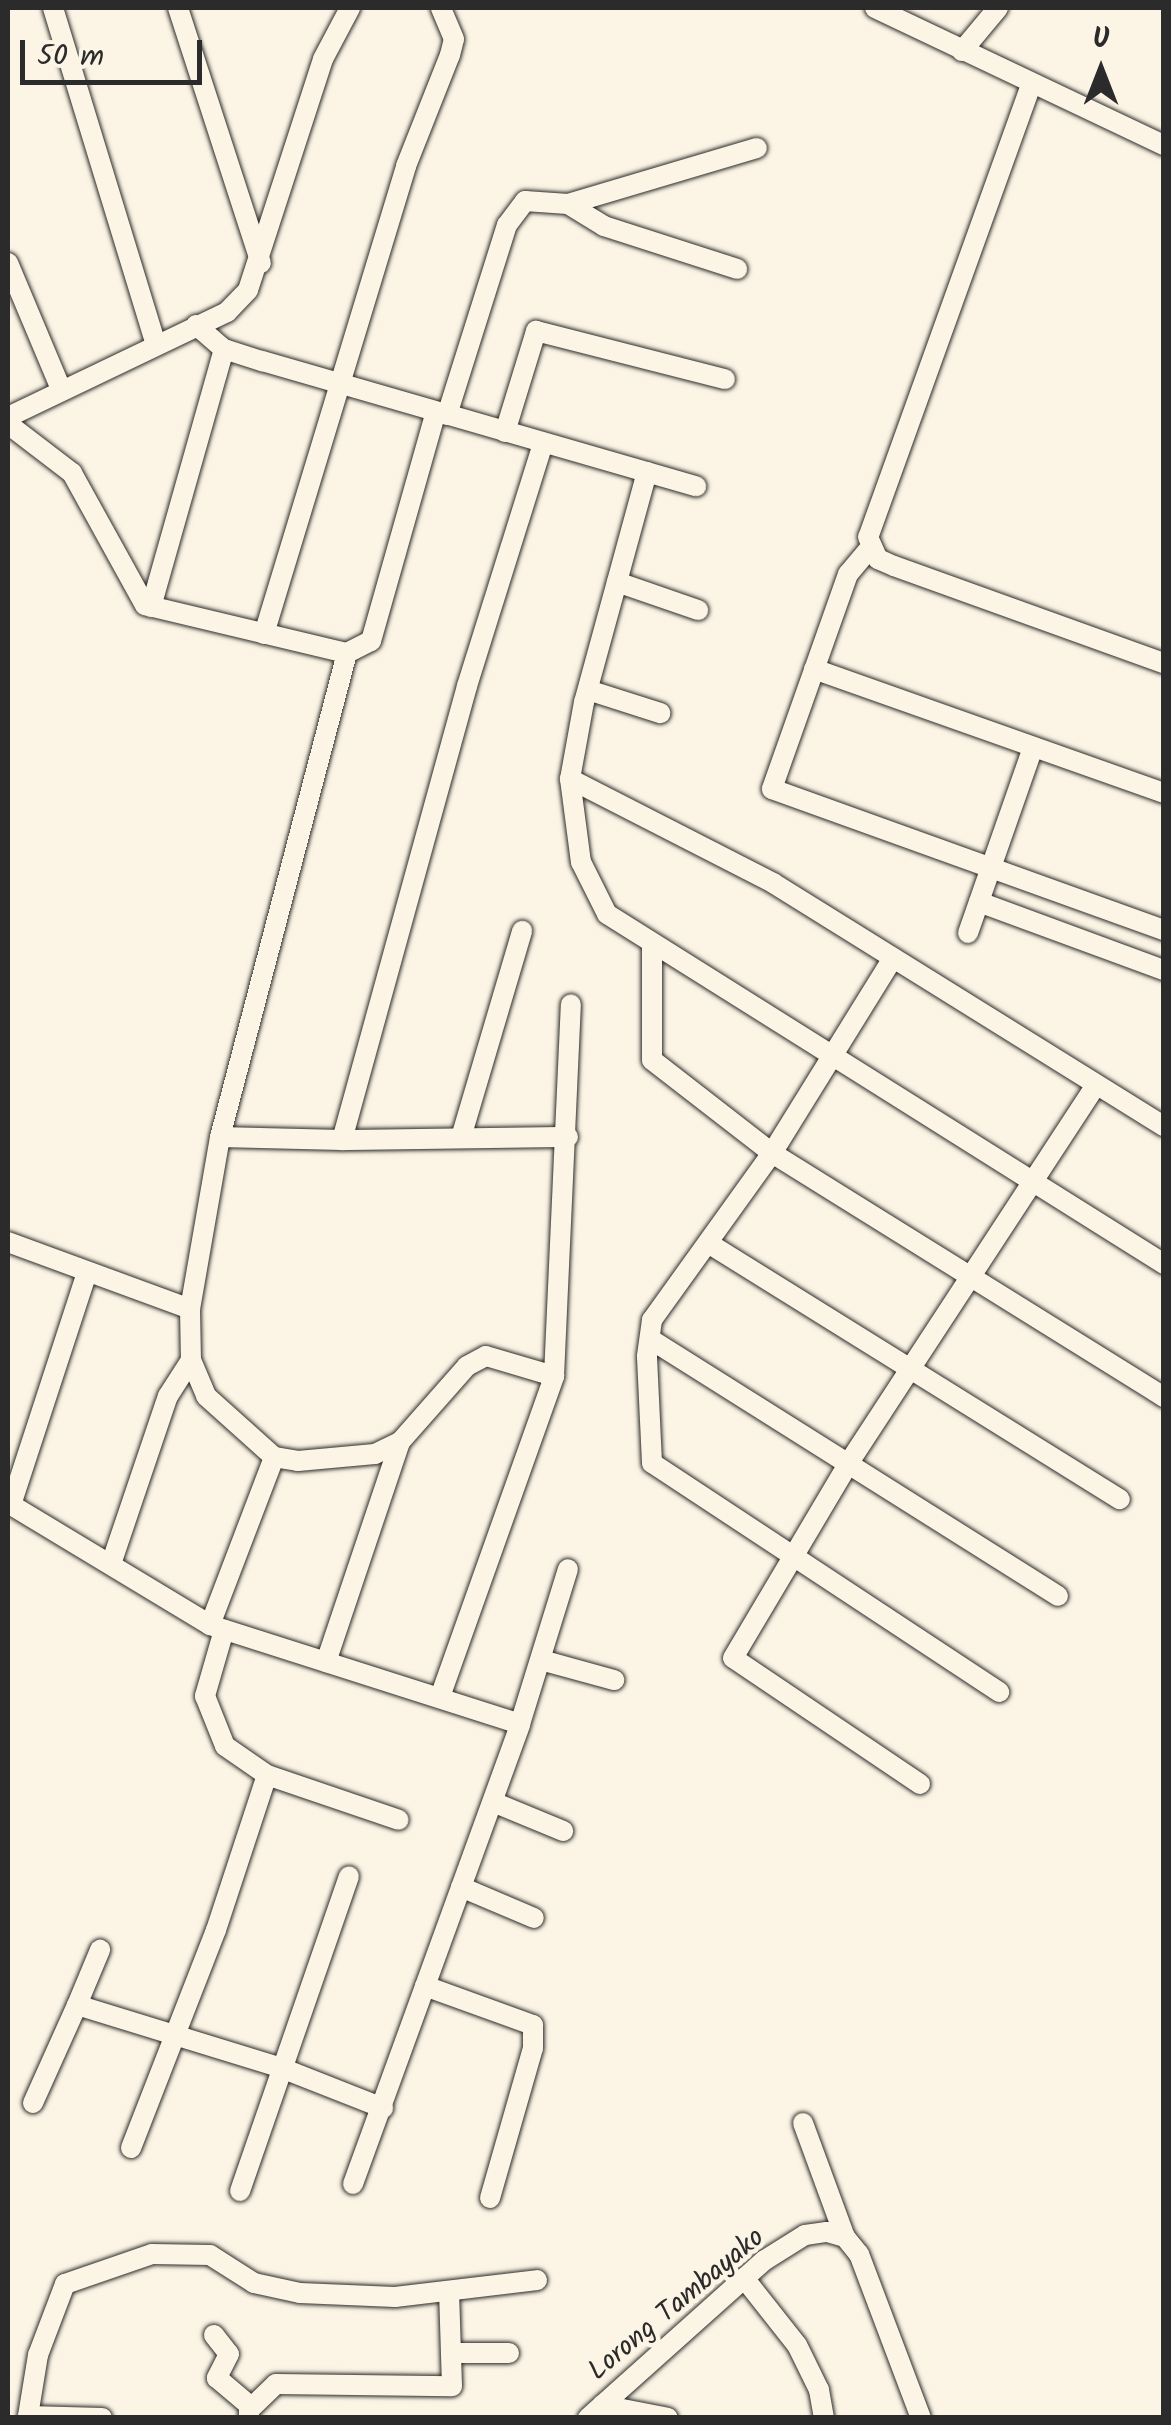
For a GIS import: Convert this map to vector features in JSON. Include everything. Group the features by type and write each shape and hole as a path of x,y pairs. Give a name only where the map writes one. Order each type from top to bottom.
{"street":[{"path":"53,8 155,341"},
{"path":"178,8 261,263"},
{"path":"350,8 323,59 261,263 248,290 227,312 155,341 60,387 8,420 72,473 136,597 150,608 347,653 371,641 441,414 516,210 538,199 568,204 604,226 737,269"},
{"path":"264,634 337,384 422,118 450,55 454,38 442,8"},
{"path":"875,8 1031,85 1164,144"},
{"path":"962,51 998,8"},
{"path":"1031,85 870,525 870,548 848,574 772,789 1164,930"},
{"path":"568,204 758,148"},
{"path":"8,264 60,387"},
{"path":"196,325 224,349 696,486"},
{"path":"504,432 536,332 725,380"},
{"path":"150,608 224,349"},
{"path":"342,1140 467,686 543,443"},
{"path":"647,472 588,690 570,780 581,862 607,914 1164,1264"},
{"path":"870,548 894,566 1164,663"},
{"path":"617,582 698,610"},
{"path":"347,653 220,1137 190,1309 191,1360 206,1396 274,1457 326,1462 400,1442"},
{"path":"814,669 1164,793"},
{"path":"588,690 660,713"},
{"path":"968,933 1033,747"},
{"path":"570,780 773,883 1164,1126"},
{"path":"979,902 1164,970"},
{"path":"462,1134 522,930"},
{"path":"652,943 652,1060 772,1153 1164,1397"},
{"path":"893,958 772,1153 652,1320 652,1463 999,1692"},
{"path":"440,1697 554,1376 568,1137 571,1004"},
{"path":"920,1784 733,1658 848,1464 1095,1086"},
{"path":"220,1137 568,1137"},
{"path":"8,1242 190,1309"},
{"path":"708,1243 1120,1499"},
{"path":"87,1272 9,1504 217,1628 520,1724"},
{"path":"650,1340 1058,1596"},
{"path":"326,1662 400,1442 478,1359 494,1354 554,1376"},
{"path":"111,1564 168,1396 191,1360"},
{"path":"274,1457 217,1628 208,1676 207,1712 225,1746 267,1774 399,1820"},
{"path":"353,2184 493,1802 568,1569"},
{"path":"541,1660 614,1680"},
{"path":"131,2148 267,1774"},
{"path":"493,1802 563,1831"},
{"path":"240,2192 279,2067 349,1876"},
{"path":"461,1887 534,1918"},
{"path":"33,2103 100,1950"},
{"path":"425,1986 532,2025 532,2048 490,2198"},
{"path":"77,2005 173,2039 279,2067 383,2108"},
{"path":"803,2124 845,2236 859,2254 922,2418"},
{"name":"Lorong Tambayako","path":"595,2411 744,2278 805,2236 845,2236"},
{"path":"102,2418 28,2416 38,2356 65,2284 152,2254 210,2255 254,2283 300,2292 449,2294 538,2280"},
{"path":"744,2278 797,2344 819,2390 824,2418"},
{"path":"214,2335 229,2354 217,2378 250,2413 276,2384 452,2386 449,2294"},
{"path":"451,2353 509,2352"},
{"path":"595,2411 668,2418"}]}
